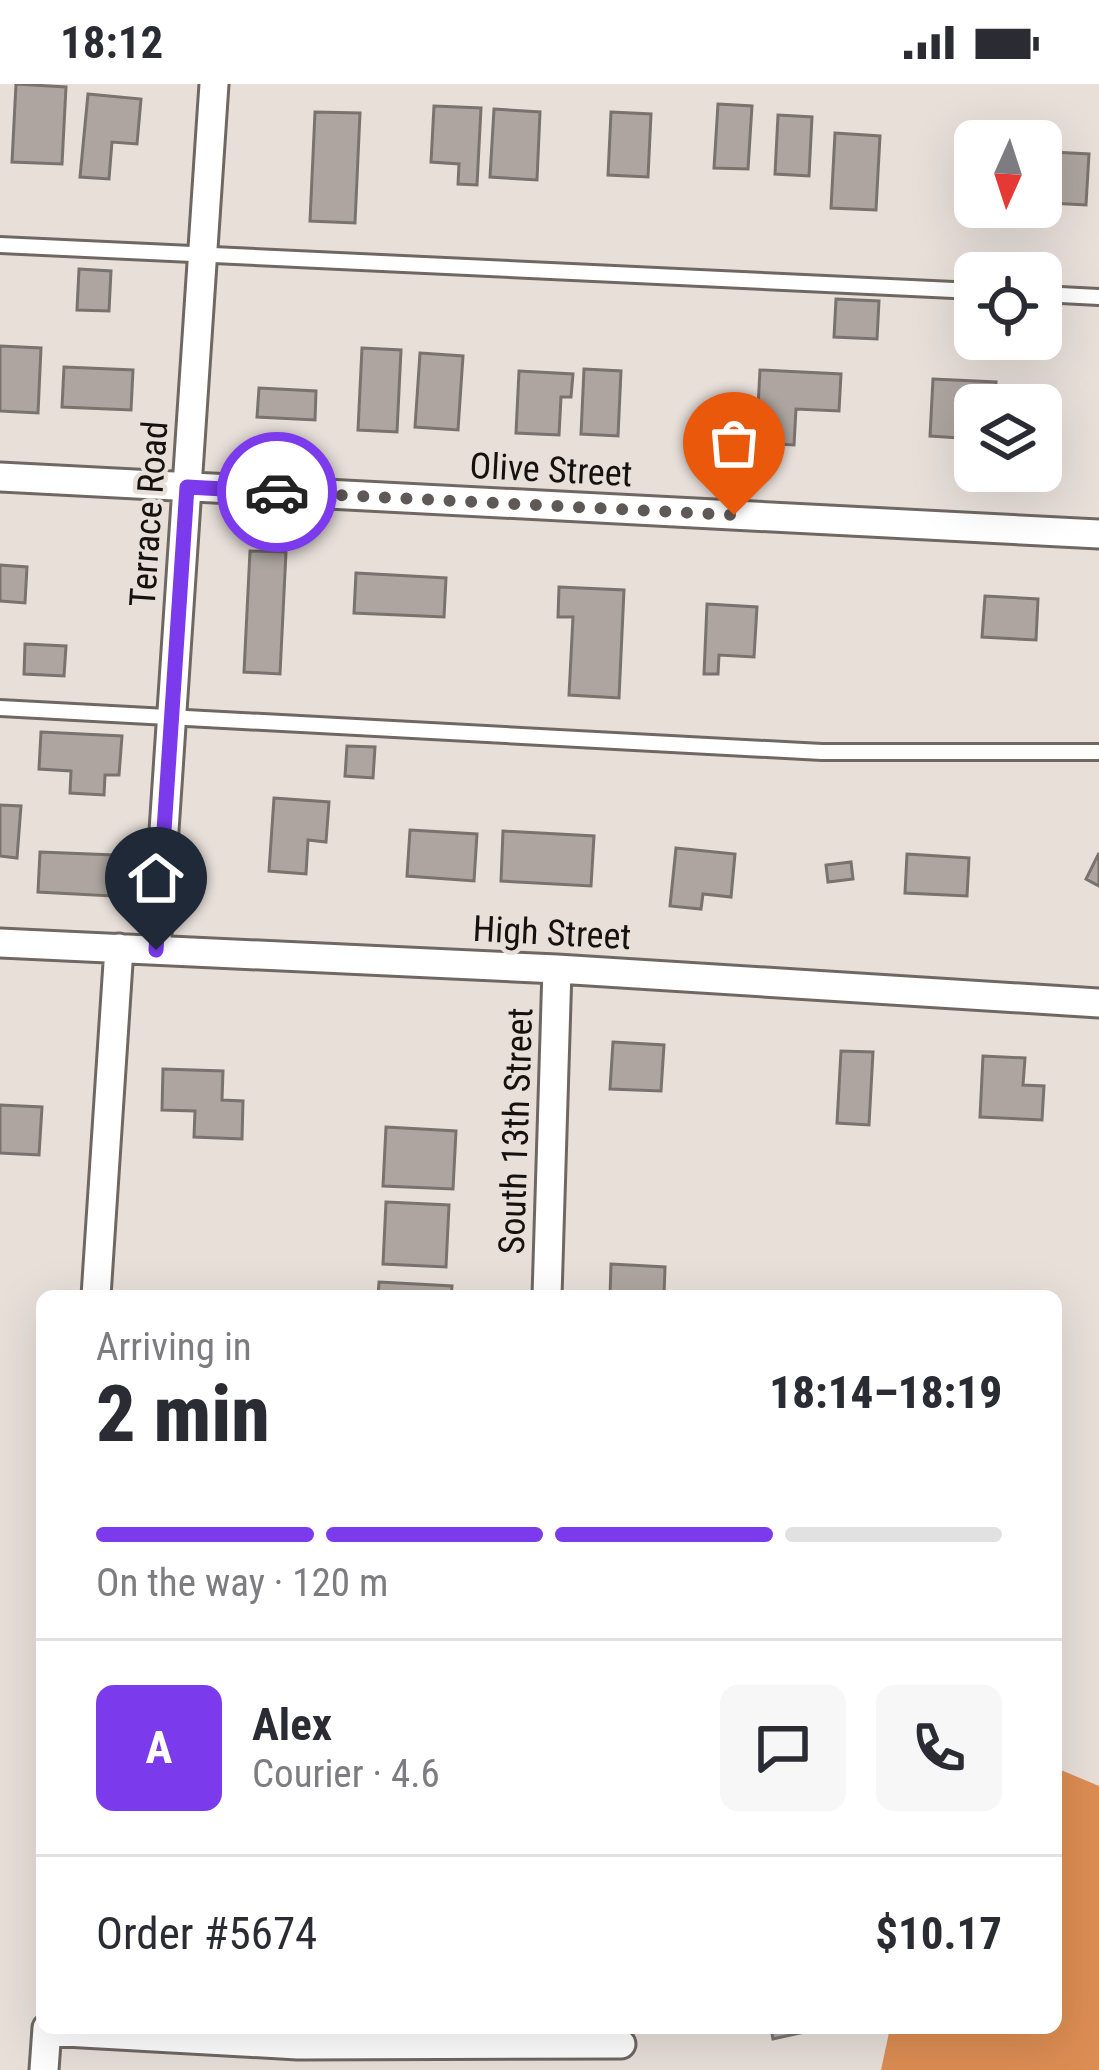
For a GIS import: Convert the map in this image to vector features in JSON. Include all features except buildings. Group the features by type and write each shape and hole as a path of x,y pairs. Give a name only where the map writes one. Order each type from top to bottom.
{"street":[{"name":"Terrace Road","path":"156,950 214,84"},
{"name":"Olive Street","path":"0,477 1099,534"},
{"name":"High Street","path":"0,943 557,969 1099,1003"},
{"path":"96,1290 119,948"},
{"name":"South 13th Street","path":"547,1290 557,969"},
{"path":"44,2070 47,2034"},
{"path":"83,2034 297,2058 621,2044"}],"lane":[{"path":"0,244 954,290"},
{"path":"1062,295 1099,297"},
{"path":"0,708 822,752 1099,752"}],"shaded area":[{"path":"1062,1771 1099,1786 1099,2070 881,2070 889,2034 1062,2034"}],"way so far":[{"path":"277,492 734,515"}],"route":[{"path":"156,950 187,487 277,492"}]}
